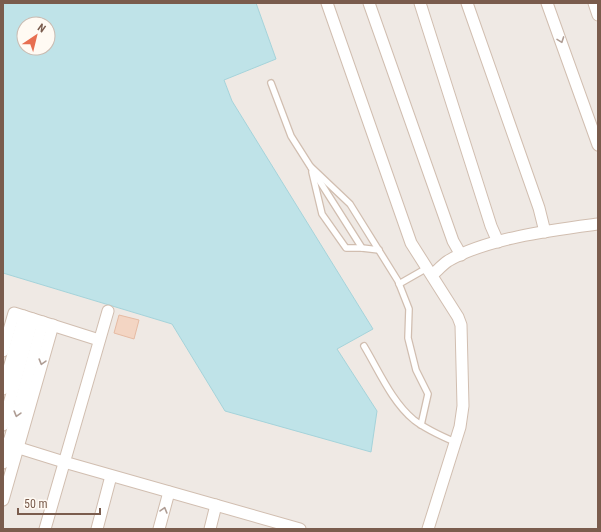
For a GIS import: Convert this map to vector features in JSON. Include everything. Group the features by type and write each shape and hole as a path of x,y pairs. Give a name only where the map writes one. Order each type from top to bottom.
{"street":[{"path":"327,3 411,244 461,325 463,406 455,442 428,529"},
{"path":"369,3 453,242 461,255"},
{"path":"420,3 498,242"},
{"path":"467,3 539,208 545,232"},
{"path":"547,3 598,145"},
{"path":"594,3 598,15"},
{"path":"429,272 447,261 482,246 545,232 598,224"},
{"path":"45,529 108,311"},
{"path":"3,351 14,313 99,340"},
{"path":"3,389 38,320"},
{"path":"3,425 38,320"},
{"path":"3,500 10,445 38,320"},
{"path":"10,445 111,476 216,505 269,525 300,529"},
{"path":"3,462 10,445"},
{"path":"97,529 111,476"},
{"path":"159,529 169,492"},
{"path":"210,529 216,505"}],"lane":[{"path":"271,84 291,136 362,248"},
{"path":"311,167 322,214 346,248 379,250"},
{"path":"311,167 350,204 399,284 409,309 408,338 416,370 428,394 421,425"},
{"path":"399,284 429,272"},
{"path":"364,346 396,400 413,419 421,425 455,442"}],"shaded area":[{"path":"256,3 598,3 598,529 3,529 3,273 172,324 225,411 377,411 337,349 373,329 232,101 224,79 276,59"}],"water":[{"path":"3,3 256,3 276,59 224,80 232,101 373,329 337,349 377,411 371,452 225,411 172,324 3,273"}],"building":[{"path":"119,315 139,320 134,339 114,333"}]}
